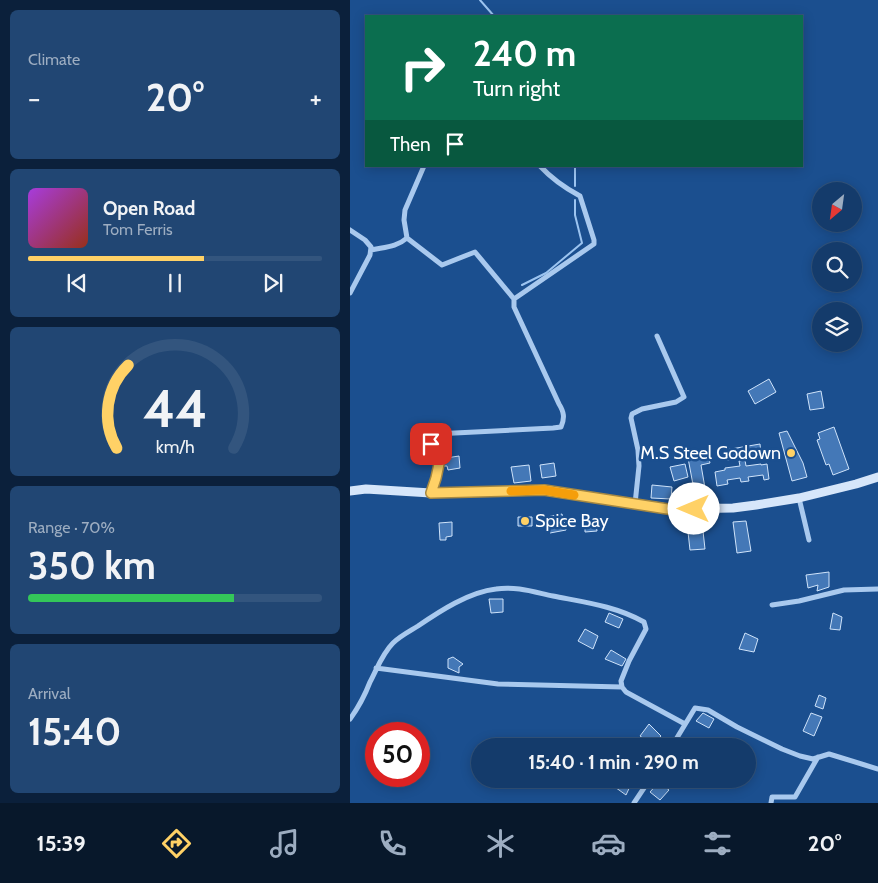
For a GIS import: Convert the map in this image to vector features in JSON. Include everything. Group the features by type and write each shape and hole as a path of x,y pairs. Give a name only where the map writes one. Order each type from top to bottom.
{"main road":[{"path":"350,491 366,489 431,493 544,490 674,510 734,508 756,505 799,498 878,477"}],"street":[{"path":"424,167 405,210 404,220 407,238 442,265 475,252 514,299 514,307 563,410 561,427 435,434 431,444 439,464 431,493"},
{"path":"514,299 594,244 580,196 566,188 542,167"},
{"path":"350,230 365,240 371,247 370,254 350,293"},
{"path":"371,250 395,246 407,238"},
{"path":"635,504 639,466 638,450 631,418 632,414 642,409 676,402 684,397 657,336"},
{"path":"799,498 809,540"},
{"path":"350,719 370,684 376,668 394,642 456,603 478,593 496,589 516,588 614,609 634,616 644,622 646,629 620,681 622,687 626,692 685,724"},
{"path":"772,605 799,601 844,590 878,589"},
{"path":"376,668 498,684 622,687"},
{"path":"677,738 695,708 708,710 737,727 800,756 813,759 829,754 878,769"},
{"path":"771,803 772,797 795,797 818,757"},
{"path":"634,803 644,788"}],"building":[{"path":"769,379 776,392 755,404 748,391"},
{"path":"821,391 824,408 810,410 807,394"},
{"path":"834,427 849,469 833,475 829,464 826,465 817,440 820,439 818,433"},
{"name":"M.S Steel Godown","path":"787,431 803,463 807,477 792,481 779,433"},
{"path":"760,444 761,454 727,460 725,450"},
{"path":"708,454 710,463 701,465 705,488 694,490 688,458"},
{"path":"459,456 460,468 448,470 447,466 443,466 442,460"},
{"path":"745,460 746,466 767,464 769,479 764,480 763,475 748,477 749,481 741,482 740,478 727,480 728,484 717,486 715,472 725,470 725,468 740,466 739,461"},
{"path":"554,463 556,476 542,478 540,465"},
{"path":"685,464 688,477 674,481 670,467"},
{"path":"529,465 531,481 514,483 511,467"},
{"path":"652,485 672,487 671,499 651,498"},
{"path":"692,493 695,502 677,503 677,494"},
{"path":"562,514 566,530 550,533 547,517"},
{"name":"Spice Bay","path":"518,517 532,517 532,526 518,526"},
{"path":"746,521 751,551 737,553 733,522"},
{"path":"452,522 452,536 446,537 446,540 440,540 439,523"},
{"path":"585,522 596,522 597,531 585,532"},
{"path":"703,531 705,549 690,550 688,532"},
{"path":"829,572 829,587 817,591 818,585 808,588 806,575"},
{"path":"489,599 503,599 503,612 491,613"},
{"path":"609,613 623,619 619,628 605,622"},
{"path":"833,613 842,617 840,630 830,629"},
{"path":"585,629 598,636 593,649 578,641"},
{"path":"745,633 758,639 754,652 739,649"},
{"path":"611,650 626,659 622,666 605,659"},
{"path":"453,657 463,664 459,667 459,673 448,668 448,659"},
{"path":"819,695 826,698 823,709 815,706"},
{"path":"703,713 714,719 709,728 696,721"},
{"path":"811,713 822,717 814,736 803,731"},
{"path":"649,724 661,736 659,738 643,738 640,736"},
{"path":"616,788 629,788 626,795"},
{"path":"654,788 666,788 669,790 660,800 650,792"}],"waterway":[{"path":"480,0 493,15"},
{"path":"575,167 575,186"},
{"path":"522,285 546,273 582,243 575,215 575,200"}],"slow traffic":[{"path":"511,491 544,490 574,495"}],"place":[{"name":"M.S Steel Godown","path":"791,453"},
{"name":"Spice Bay","path":"525,521"}],"route":[{"path":"431,444 439,464 431,493 544,490 674,510 694,509"}]}
